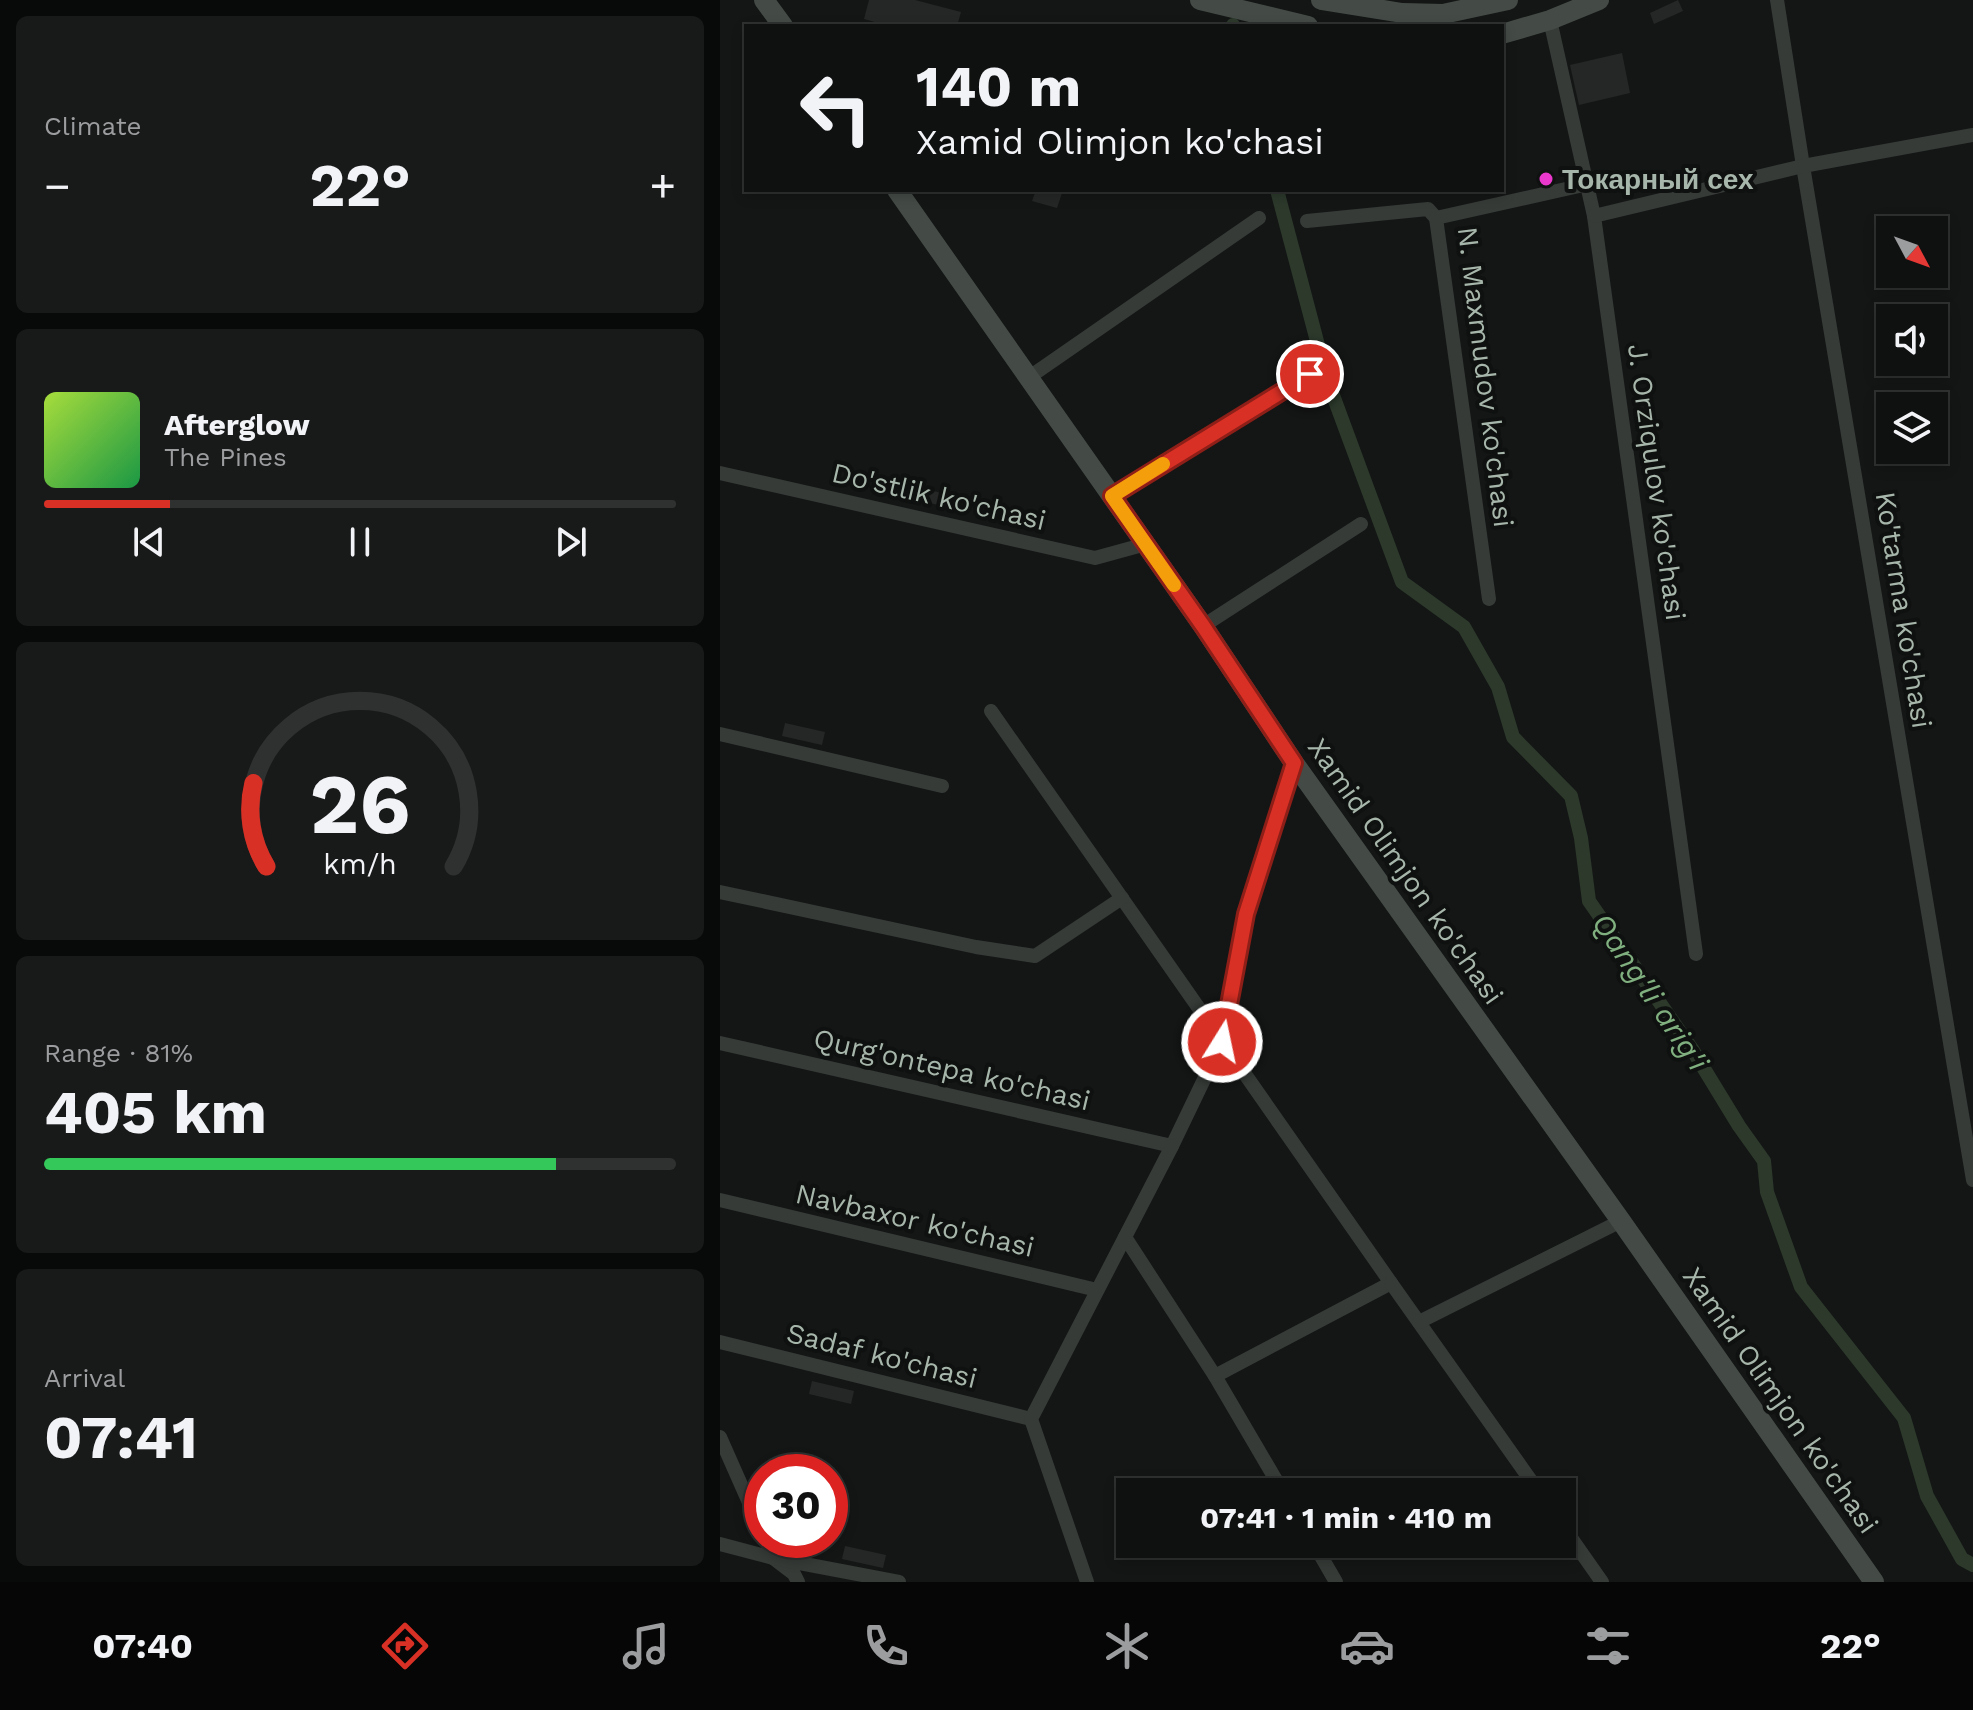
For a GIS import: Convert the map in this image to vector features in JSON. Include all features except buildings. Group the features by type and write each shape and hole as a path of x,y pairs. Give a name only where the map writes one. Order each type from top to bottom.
{"main road":[{"path":"764,0 782,24"},
{"path":"1200,0 1300,24"},
{"path":"1321,0 1402,13 1443,14 1508,0"},
{"path":"1504,33 1550,20 1599,0"},
{"name":"Xamid Olimjon ko'chasi","path":"898,192 1203,626 1294,763 1874,1582"}],"street":[{"name":"Ko'tarma ko'chasi","path":"1777,0 1973,1180"},
{"name":"J. Orziqulov ko'chasi","path":"1550,20 1594,216 1696,954"},
{"path":"1594,216 1803,166 1973,135"},
{"name":"N. Maxmudov ko'chasi","path":"1489,599 1436,218 1588,184"},
{"path":"1307,221 1428,209 1436,218"},
{"path":"1028,378 1259,218"},
{"path":"1112,496 1310,374"},
{"name":"Do'stlik ko'chasi","path":"720,473 1095,558 1146,544"},
{"path":"1203,626 1361,524"},
{"path":"991,711 1529,1478"},
{"path":"720,734 942,786"},
{"path":"1087,1582 1031,1419 1222,1042 1246,914 1294,763"},
{"path":"720,892 976,947 1035,956 1122,898"},
{"name":"Qurg'ontepa ko'chasi","path":"720,1043 1172,1146"},
{"name":"Navbaxor ko'chasi","path":"720,1200 1097,1290"},
{"path":"1419,1322 1621,1221"},
{"path":"1125,1237 1215,1376 1275,1478"},
{"path":"1215,1376 1391,1283"},
{"name":"Sadaf ko'chasi","path":"720,1342 1031,1419"},
{"path":"720,1437 744,1491"},
{"path":"720,1544 744,1550"},
{"path":"1576,1545 1602,1582"},
{"path":"773,1558 794,1574 798,1582"},
{"path":"773,1558 899,1582"},
{"path":"1322,1558 1336,1582"}],"waterway":[{"name":"Qang'li arig'i","path":"1278,192 1327,379 1402,582 1464,627 1498,687 1513,737 1571,796 1581,838 1589,901 1692,1049 1764,1161 1767,1192 1801,1287 1904,1418 1927,1496 1962,1559 1973,1565"}],"slow traffic":[{"path":"1163,464 1112,496 1174,585"}],"place":[{"name":"Токарный сех","path":"1546,179"}],"route":[{"path":"1222,1042 1246,914 1294,763 1112,496 1310,374"}]}
